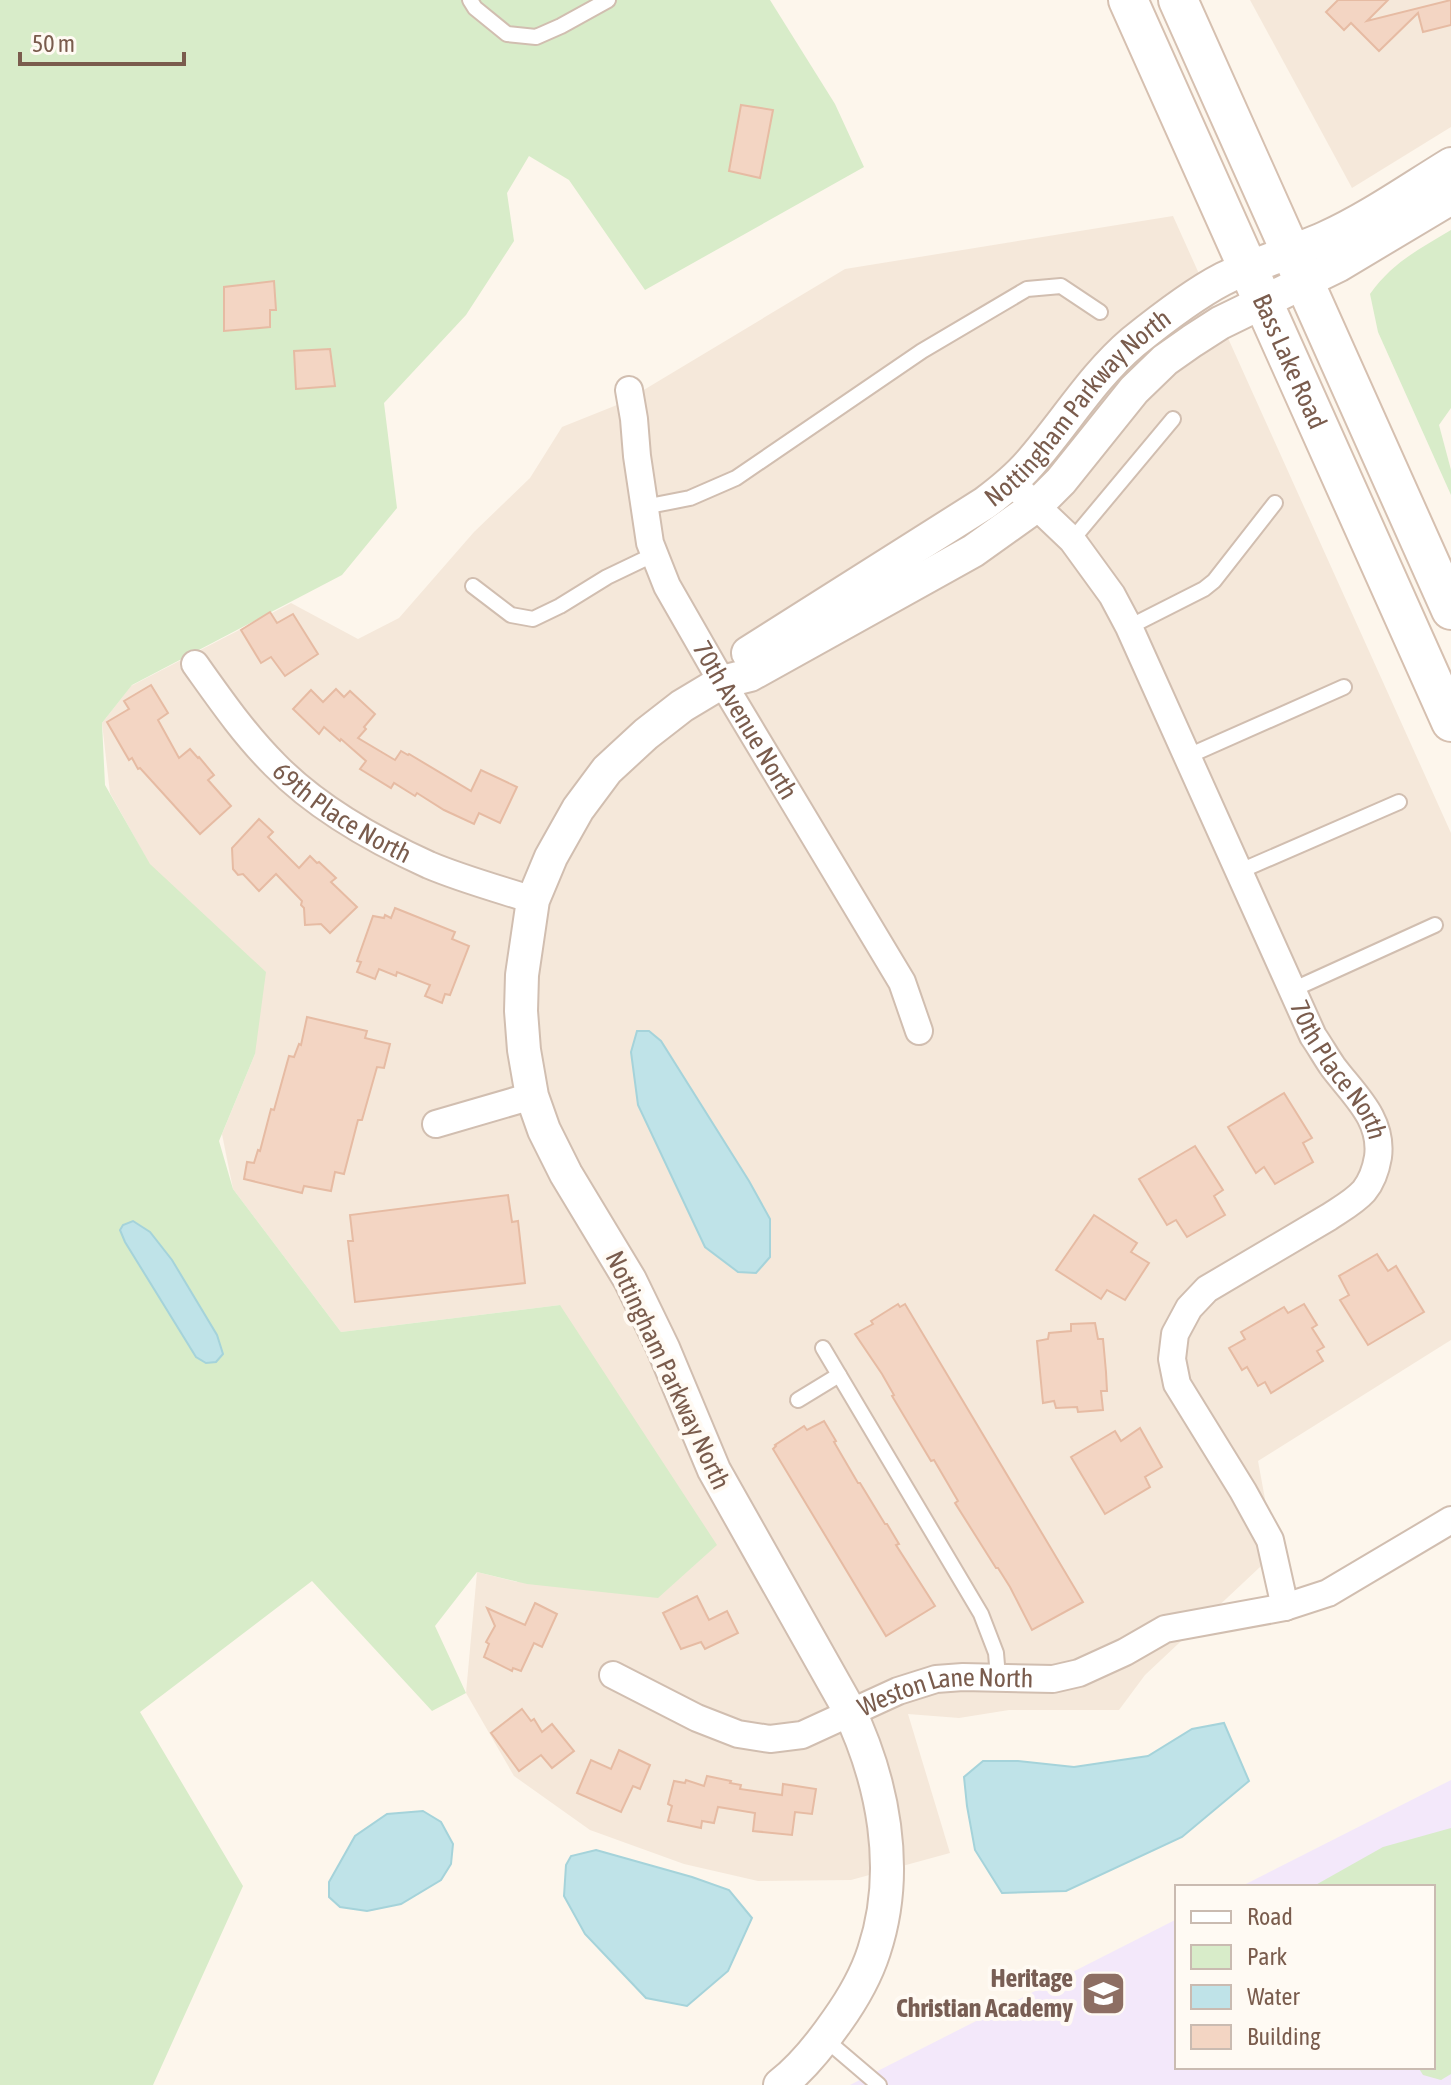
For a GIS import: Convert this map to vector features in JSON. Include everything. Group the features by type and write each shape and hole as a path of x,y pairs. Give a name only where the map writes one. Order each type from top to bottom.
{"main road":[{"name":"Bass Lake Road","path":"1128,0 1451,722"},
{"name":"Bass Lake Road","path":"1178,0 1451,610"}],"street":[{"name":"Nottingham Parkway North","path":"1298,267 1325,238 1451,164"},
{"name":"Nottingham Parkway North","path":"780,2085 825,2039 853,1998 874,1951 884,1905 887,1858 882,1810 871,1764 851,1713 714,1470 663,1348 630,1280 566,1174 544,1130 532,1096 521,1011 522,975 533,900 551,857 578,809 607,770 670,715 722,682 750,675 959,559 1036,506 1061,481 1134,390 1165,360 1220,323 1256,284 1298,267 1339,265 1451,198"},
{"name":"Nottingham Parkway North","path":"722,682 740,658 1012,483 1090,387 1131,344 1220,280 1256,284"},
{"name":"70th Avenue North","path":"629,390 650,543 667,586 902,982 919,1031"},
{"name":"70th Place North","path":"1012,483 1072,540 1112,595 1313,1036 1374,1122 1379,1147 1376,1170 1365,1190 1348,1205 1207,1289 1189,1308 1175,1334 1172,1359 1177,1384 1270,1540 1285,1607"},
{"name":"69th Place North","path":"195,664 237,724 277,767 321,803 372,836 431,866 533,900"},
{"path":"436,1124 532,1096"},
{"name":"Weston Lane North","path":"613,1675 697,1718 738,1734 770,1739 802,1735 898,1691 936,1679 1053,1679 1079,1673 1165,1629 1285,1607 1328,1593 1451,1520"}],"lane":[{"path":"470,0 475,8 507,34 536,37 608,0"},
{"path":"644,507 690,498 736,478 922,351 1027,289 1061,286 1100,312"},
{"path":"1072,540 1173,419"},
{"path":"1129,627 1214,581 1275,503"},
{"path":"473,586 511,615 533,619 655,554"},
{"path":"1186,757 1344,687"},
{"path":"1238,872 1399,802"},
{"path":"1292,990 1435,925"},
{"path":"823,1348 981,1614 996,1653 998,1677"},
{"path":"798,1400 839,1375"},
{"path":"825,2039 879,2085"}],"shaded area":[{"path":"1250,0 1451,0 1451,127 1352,188"},
{"path":"1173,216 1451,833 1451,1340 1258,1461 1275,1553 1145,1675 1119,1710 1009,1710 959,1718 908,1714 950,1853 851,1880 758,1881 684,1864 590,1830 514,1776 466,1693 477,1572 517,1582 560,1305 341,1332 233,1189 222,1134 255,1054 110,793 102,723 131,686 291,603 358,639 399,618 474,532 530,478 562,427 622,403 845,269"},
{"name":"Heritage Christian Academy","path":"1451,1780 1451,2085 850,2085 1175,1920 1175,2069 1435,2069 1435,1885 1244,1885"}],"green space":[{"path":"0,0 770,0 835,104 864,167 645,290 569,180 529,156 507,193 514,241 466,315 384,403 397,508 342,575 132,685 102,723 105,785 150,864 266,972 255,1054 219,1141 233,1189 341,1332 560,1305 717,1545 658,1598 527,1584 477,1572 435,1626 466,1693 432,1711 312,1581 140,1712 243,1886 153,2085 0,2085"},
{"path":"1451,230 1451,408 1439,425 1451,470 1451,495 1378,332 1370,294 1397,265"},
{"path":"1451,1828 1451,2074 1441,2080 1423,2075 1419,2069 1435,2069 1435,1885 1316,1885 1383,1847"}],"water":[{"path":"637,1031 649,1031 661,1041 770,1219 770,1257 756,1273 738,1272 705,1247 638,1105 631,1052"},
{"path":"133,1221 150,1232 172,1260 217,1335 223,1354 216,1362 206,1363 196,1357 125,1242 120,1230 123,1225"},
{"path":"1224,1723 1249,1781 1182,1837 1066,1891 1002,1893 975,1850 967,1806 964,1777 983,1761 1074,1767 1148,1756 1192,1729"},
{"path":"423,1811 441,1822 453,1844 451,1864 441,1880 401,1904 367,1911 340,1907 329,1897 329,1882 355,1836 387,1814"},
{"path":"596,1850 729,1890 752,1918 728,1971 687,2006 646,1998 585,1934 564,1896 566,1865 571,1856"}],"building":[{"path":"1338,0 1388,0 1367,21 1451,0 1451,25 1423,32 1418,13 1379,51 1351,23 1344,30 1326,12"},
{"path":"741,105 773,110 760,178 729,171"},
{"path":"274,281 276,310 270,310 270,327 224,331 224,287"},
{"path":"330,349 335,386 296,389 294,351"},
{"path":"270,612 277,623 293,614 318,654 285,676 271,657 261,663 241,630"},
{"path":"151,685 168,713 158,720 179,758 190,749 199,757 214,775 208,780 231,806 200,834 138,769 132,758 129,760 107,722 129,709 124,701"},
{"path":"336,689 344,697 350,691 375,714 358,738 395,760 401,751 409,754 471,791 481,770 517,787 500,823 479,813 474,824 394,783 391,788 360,769 366,761 341,739 324,727 319,734 293,709 311,690 323,702"},
{"path":"259,819 273,832 268,837 299,868 310,856 319,862 336,878 331,882 357,907 330,933 321,924 305,925 302,901 276,874 259,891 243,874 238,875 233,869 232,848"},
{"path":"395,908 455,932 452,939 469,946 450,995 445,994 442,1003 425,996 430,985 397,972 396,976 379,969 375,979 357,972 361,962 357,961 373,916 391,918"},
{"path":"307,1017 367,1031 365,1038 390,1044 384,1068 377,1067 362,1120 358,1120 344,1174 335,1172 331,1191 304,1186 302,1193 244,1179 247,1162 254,1163 260,1151 289,1056 294,1057 301,1045"},
{"path":"1284,1093 1312,1138 1303,1143 1313,1162 1275,1184 1264,1167 1256,1173 1228,1127"},
{"path":"1195,1146 1223,1190 1214,1196 1225,1215 1187,1237 1176,1220 1167,1225 1139,1179"},
{"path":"508,1195 512,1222 518,1221 525,1283 355,1302 348,1241 353,1241 350,1215"},
{"path":"1094,1215 1137,1243 1131,1252 1149,1263 1125,1300 1107,1290 1101,1299 1056,1270"},
{"path":"1377,1254 1388,1271 1396,1266 1424,1312 1368,1345 1340,1300 1349,1295 1339,1276"},
{"path":"898,1304 900,1307 905,1304 1083,1602 1032,1630 1010,1587 955,1503 958,1501 934,1460 931,1461 882,1374 855,1334"},
{"path":"1304,1304 1317,1325 1312,1328 1324,1347 1317,1351 1323,1361 1271,1393 1265,1382 1258,1386 1247,1367 1242,1370 1229,1348 1245,1339 1241,1332 1284,1307 1288,1313"},
{"path":"1095,1323 1098,1339 1103,1339 1107,1391 1101,1391 1103,1410 1078,1412 1077,1407 1056,1408 1054,1401 1043,1403 1037,1341 1048,1339 1049,1333 1071,1331 1071,1324"},
{"path":"824,1421 858,1483 887,1524 899,1544 896,1545 935,1606 886,1636 773,1449 804,1426 807,1430"},
{"path":"1140,1428 1162,1467 1145,1477 1150,1487 1105,1514 1071,1457 1115,1431 1121,1441"},
{"path":"697,1596 709,1620 727,1611 738,1633 705,1649 701,1642 681,1649 663,1613"},
{"path":"535,1603 557,1614 542,1647 534,1643 521,1671 513,1668 512,1671 484,1657 489,1644 486,1642 495,1626 487,1608 525,1625"},
{"path":"522,1709 531,1721 534,1719 542,1732 552,1724 574,1751 552,1768 541,1755 519,1771 491,1733"},
{"path":"619,1750 650,1765 640,1789 633,1786 621,1812 577,1793 591,1760 611,1769"},
{"path":"707,1776 731,1781 741,1785 740,1789 782,1795 783,1784 816,1789 812,1814 795,1812 792,1835 753,1831 755,1813 718,1807 714,1823 702,1821 701,1828 668,1821 672,1806 668,1804 674,1781 685,1783 686,1780 704,1786"}],"place":[{"name":"Heritage Christian Academy","path":"1104,1993"}]}
